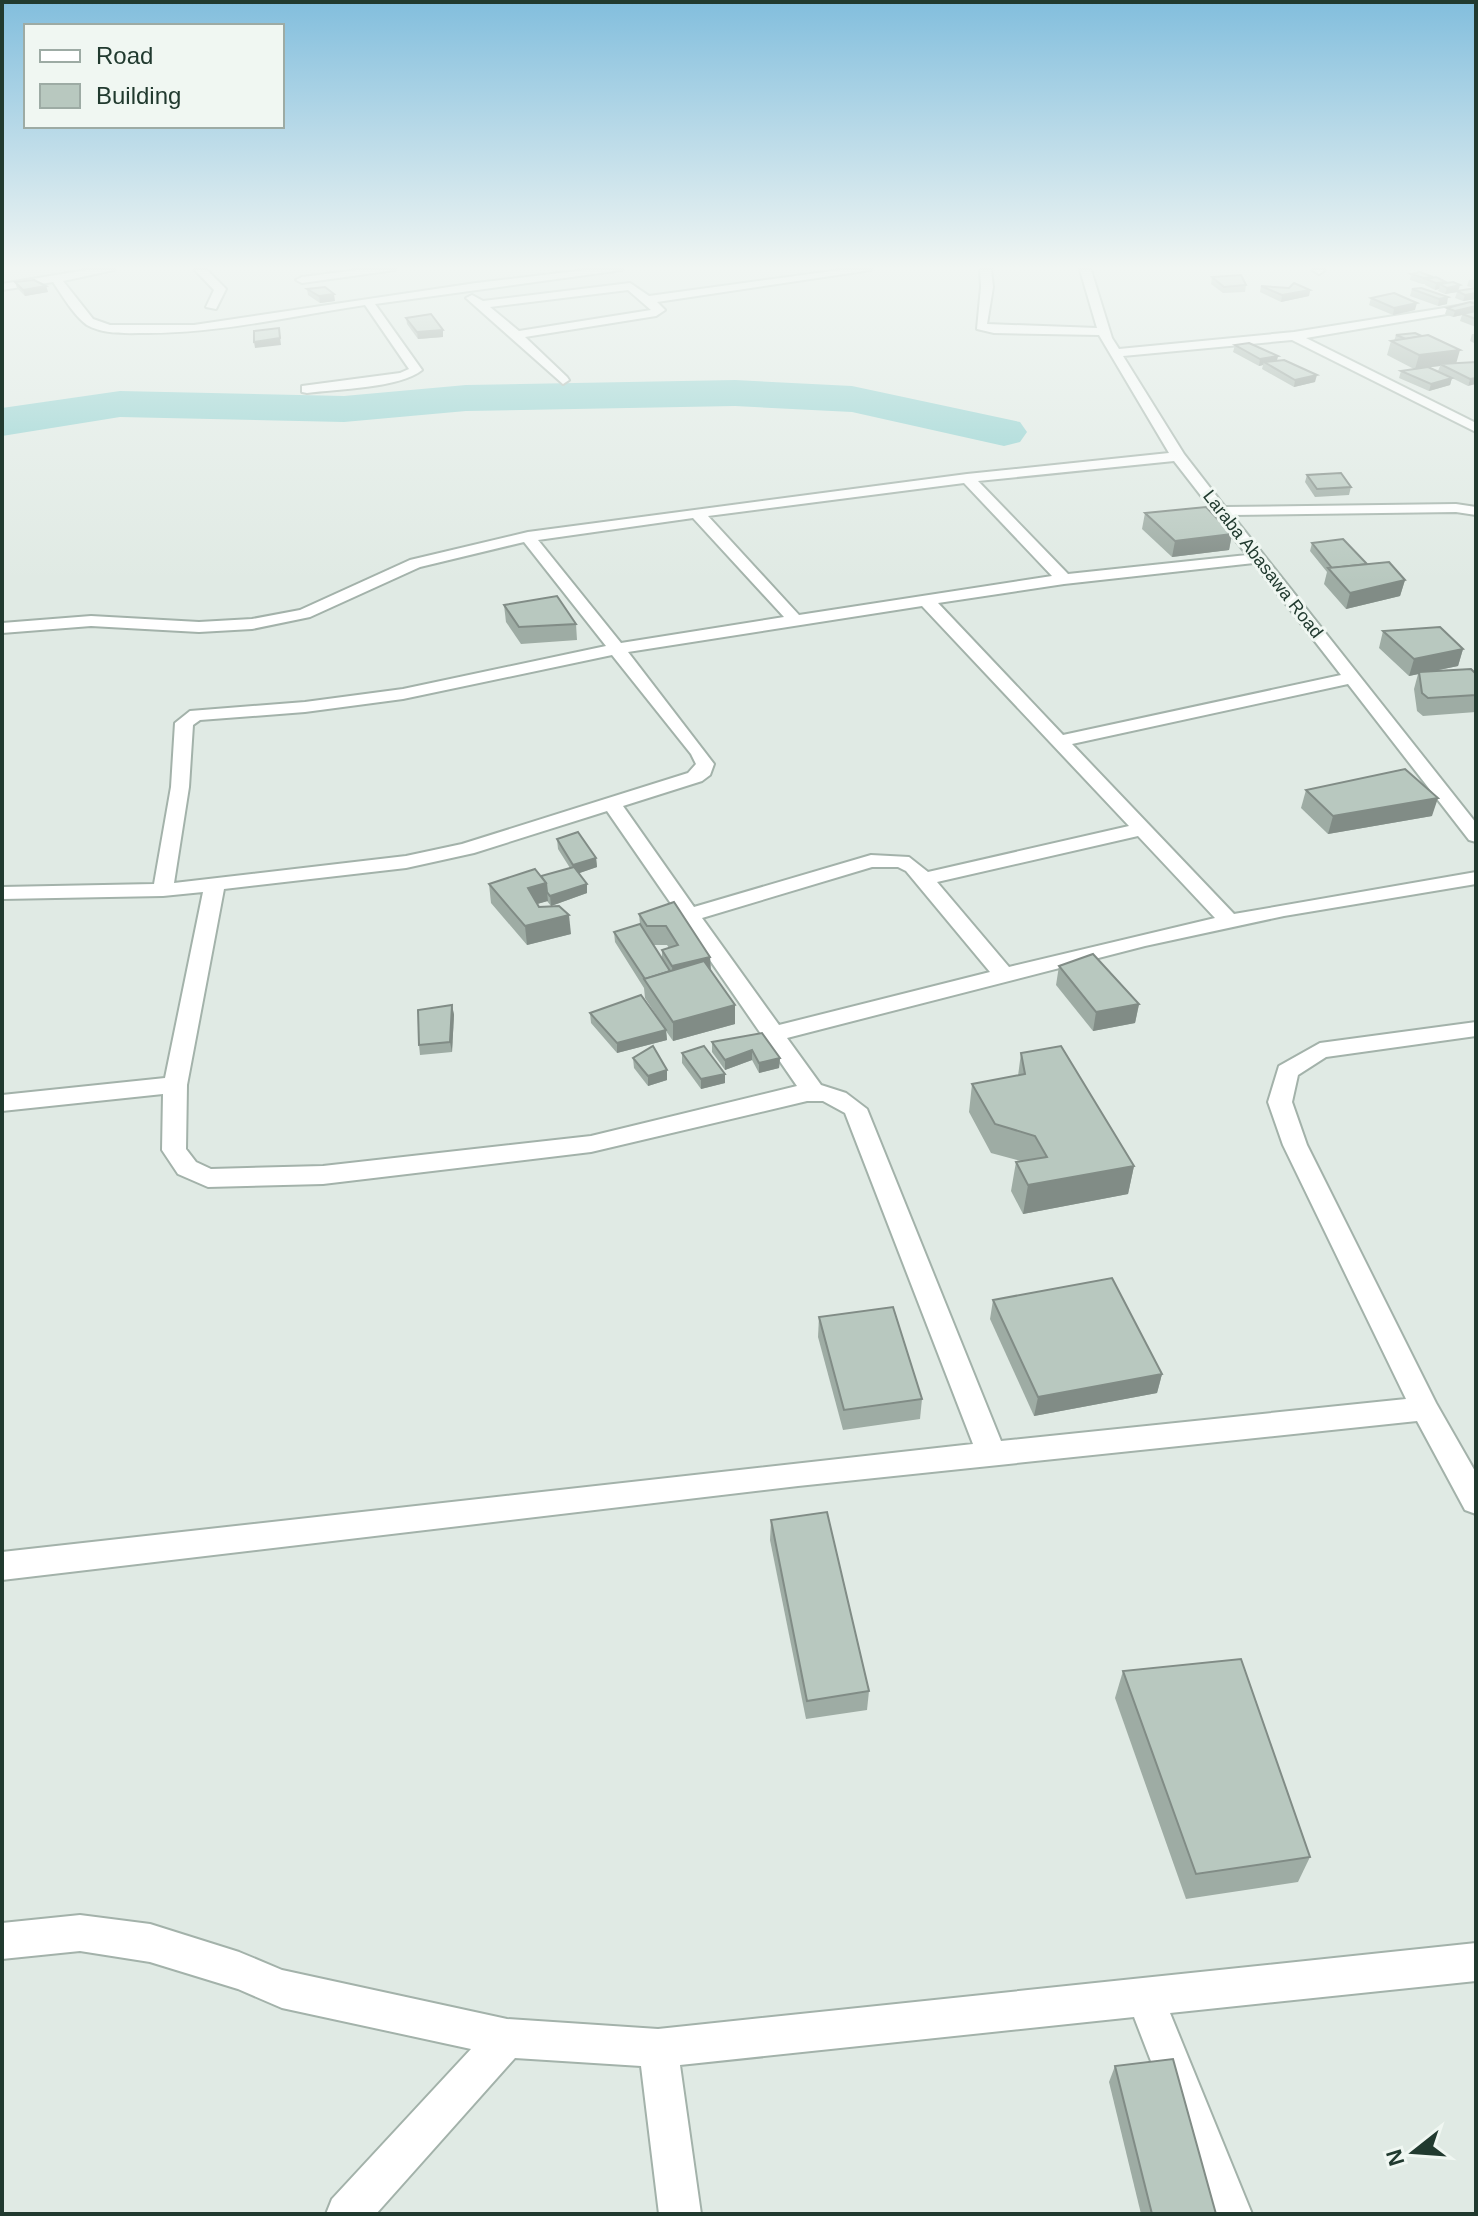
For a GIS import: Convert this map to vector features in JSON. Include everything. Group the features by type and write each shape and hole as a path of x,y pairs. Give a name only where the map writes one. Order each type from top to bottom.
{"street":[{"path":"307,389 409,373"},
{"path":"556,373 563,380"},
{"name":"Laraba Abasawa Road","path":"1127,373 1178,456 1476,836"},
{"path":"1368,373 1476,428"},
{"path":"2,628 91,621 199,627 252,624 304,614 415,563 528,537 967,478 1178,456"},
{"path":"967,478 1064,579"},
{"path":"1221,511 1456,508 1476,511"},
{"path":"697,513 795,620"},
{"path":"2,893 163,890 437,856 695,777 703,771 705,764 528,537"},
{"path":"163,890 180,787 184,723 189,717 403,694 617,649 795,620 1064,579 1258,558"},
{"path":"926,600 1230,922"},
{"path":"1059,741 1352,678"},
{"path":"610,802 813,1091"},
{"path":"923,879 1143,829"},
{"path":"690,915 871,861 902,861 913,867 1005,976"},
{"path":"773,1034 1230,922 1476,878"},
{"path":"215,884 175,1085 174,1150 187,1168 208,1178 323,1175 591,1144 813,1091 835,1094 855,1109 992,1454"},
{"path":"1476,1029 1320,1050 1287,1071 1280,1102 1295,1145 1425,1409 1476,1501"},
{"path":"2,1103 175,1085"},
{"path":"2,1566 992,1454 1425,1409"},
{"path":"2,1941 80,1933 150,1943 239,1971 282,1989 507,2038 658,2048 1476,1962"},
{"path":"1145,1997 1231,2214"},
{"path":"347,2214 395,2165 507,2038"},
{"path":"658,2048 680,2214"}],"building":[{"path":"1284,373 1317,375 1295,380"},
{"path":"1407,373 1442,373 1452,378 1431,384"},
{"path":"1459,373 1476,373 1476,378 1470,379"},
{"path":"1341,473 1351,487 1317,489 1307,475"},
{"path":"1206,507 1232,534 1175,541 1145,513"},
{"path":"1343,539 1367,564 1332,568 1312,543"},
{"path":"1389,562 1405,580 1350,593 1328,568"},
{"path":"557,596 576,624 519,627 504,605"},
{"path":"1440,627 1463,649 1414,659 1383,631"},
{"path":"1471,669 1476,674 1476,695 1428,698 1422,693 1419,672"},
{"path":"1405,769 1438,798 1333,816 1306,790"},
{"path":"578,832 596,858 573,865 557,839"},
{"path":"574,867 587,884 550,896 541,876"},
{"path":"535,869 546,883 528,888 539,907 559,906 569,915 525,926 489,884"},
{"path":"674,902 710,957 672,966 662,950 678,945 666,926 647,926 639,914"},
{"path":"640,924 670,971 645,979 614,932"},
{"path":"1093,954 1139,1004 1096,1012 1059,966"},
{"path":"704,961 735,1005 673,1022 644,979"},
{"path":"641,995 666,1030 617,1043 590,1013"},
{"path":"452,1005 450,1042 419,1045 418,1010"},
{"path":"762,1033 780,1058 759,1063 752,1050 725,1060 712,1042"},
{"path":"653,1046 667,1070 648,1076 633,1058"},
{"path":"704,1046 725,1074 701,1079 682,1053"},
{"path":"1061,1046 1134,1166 1028,1185 1016,1162 1047,1157 1035,1136 995,1124 972,1084 1025,1074 1021,1053"},
{"path":"1112,1278 1162,1374 1038,1397 993,1300"},
{"path":"893,1307 922,1399 844,1410 819,1317"},
{"path":"827,1512 869,1691 807,1701 771,1520"},
{"path":"1241,1659 1310,1857 1196,1874 1123,1671"},
{"path":"1173,2059 1216,2214 1152,2214 1115,2066"}],"waterway":[{"path":"2,422 120,404 344,409 466,398 735,393 852,399 1004,432"}]}
